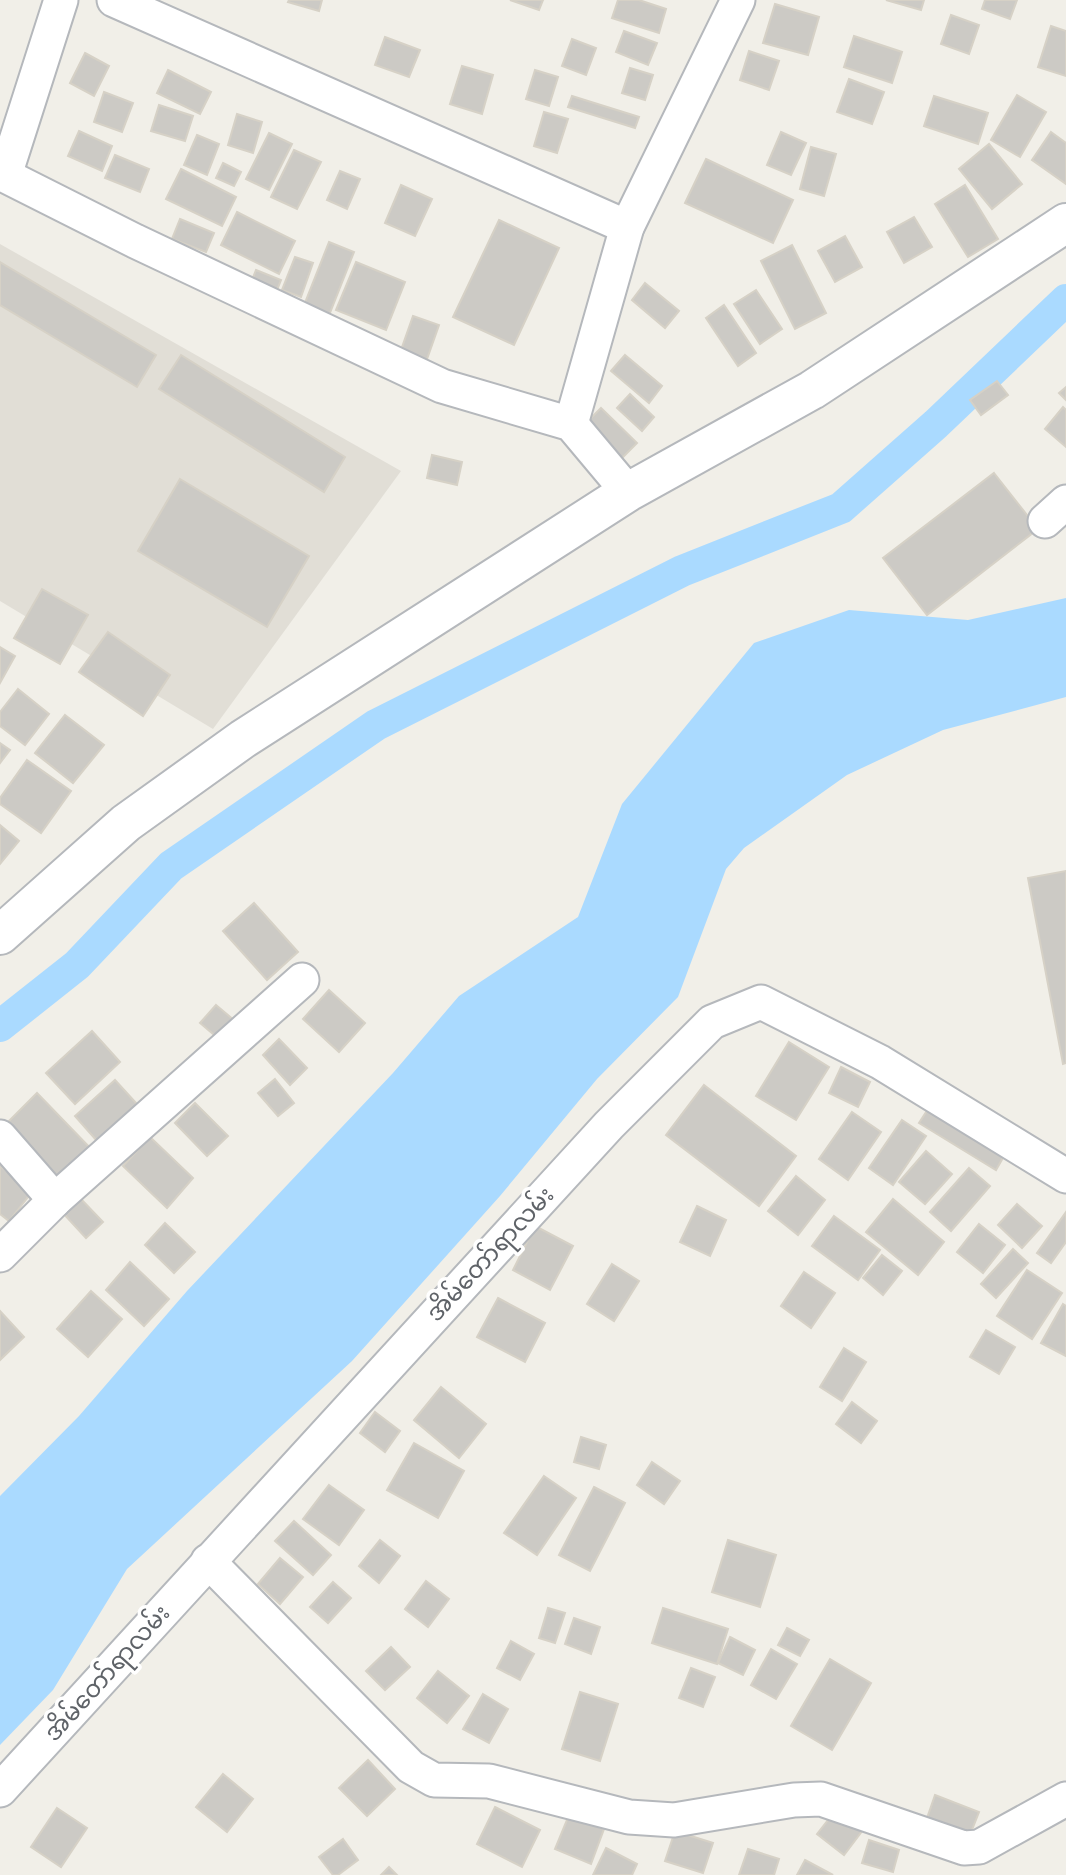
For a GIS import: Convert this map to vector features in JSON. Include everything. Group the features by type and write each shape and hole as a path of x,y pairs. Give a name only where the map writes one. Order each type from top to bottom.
{"street":[{"path":"61,0 3,174 135,241 442,386 571,424 628,492"},
{"path":"114,0 627,228"},
{"path":"571,424 627,228 738,0"},
{"path":"0,935 126,823 243,739 628,492 812,390 1066,223"},
{"path":"0,1255 55,1200 302,980"},
{"name":"အိမ်တော်ရာလမ်း","path":"0,1790 609,1125 712,1022 761,1002 880,1062 1066,1176"},
{"path":"0,1137 55,1200"},
{"path":"208,1561 411,1768 434,1780 489,1781 629,1817 674,1820 794,1800 821,1799 964,1848 979,1847 1066,1799"}],"shaded area":[{"path":"0,244 401,471 213,729 0,601"}],"water":[{"path":"1066,598 1066,697 943,730 847,775 744,848 726,869 678,997 597,1079 500,1196 352,1361 127,1569 53,1690 0,1745 0,1496 79,1416 187,1291 393,1073 459,996 578,917 622,804 754,643 849,610 968,620"}],"building":[{"path":"322,0 319,11 288,2"},
{"path":"510,0 543,0 539,10"},
{"path":"618,0 639,0 666,9 659,33 612,18"},
{"path":"886,0 924,0 921,10"},
{"path":"985,0 1017,0 1010,19 982,9"},
{"path":"775,4 819,17 808,55 763,43"},
{"path":"951,15 979,25 969,54 941,44"},
{"path":"1051,26 1066,31 1066,76 1038,67"},
{"path":"624,31 657,43 648,65 616,52"},
{"path":"854,36 902,52 892,83 844,67"},
{"path":"385,37 420,50 409,77 375,65"},
{"path":"572,39 596,48 586,75 562,66"},
{"path":"749,51 779,61 769,90 740,80"},
{"path":"85,53 109,66 94,96 70,83"},
{"path":"462,66 493,75 482,114 450,104"},
{"path":"630,68 653,75 645,100 622,93"},
{"path":"168,70 211,92 200,114 157,93"},
{"path":"535,70 558,77 549,106 526,99"},
{"path":"849,79 884,92 872,124 837,112"},
{"path":"104,92 133,103 122,132 94,122"},
{"path":"1017,95 1046,112 1020,157 991,140"},
{"path":"572,96 639,117 635,128 568,107"},
{"path":"934,96 988,113 978,144 924,126"},
{"path":"159,105 193,116 185,141 151,131"},
{"path":"544,112 568,119 557,153 534,146"},
{"path":"237,114 262,122 253,153 228,145"},
{"path":"79,131 112,146 102,171 68,156"},
{"path":"781,132 806,143 791,175 767,165"},
{"path":"1051,132 1066,143 1066,184 1032,160"},
{"path":"269,133 292,144 269,190 246,179"},
{"path":"197,135 219,144 207,175 184,165"},
{"path":"989,144 1022,184 992,209 959,169"},
{"path":"811,147 836,154 824,196 800,189"},
{"path":"294,150 321,162 297,209 271,197"},
{"path":"115,155 149,169 140,192 105,178"},
{"path":"706,159 793,200 773,243 685,203"},
{"path":"223,163 241,172 234,186 216,178"},
{"path":"181,169 236,197 222,226 166,199"},
{"path":"340,171 360,179 347,209 327,200"},
{"path":"401,185 432,199 415,236 385,223"},
{"path":"965,185 998,239 968,257 935,204"},
{"path":"237,212 295,241 279,274 221,245"},
{"path":"914,217 932,247 904,263 887,232"},
{"path":"180,219 214,233 206,252 172,239"},
{"path":"499,220 559,248 514,345 453,317"},
{"path":"845,236 862,267 835,282 818,251"},
{"path":"329,242 354,252 326,323 301,313"},
{"path":"792,245 826,313 795,329 761,261"},
{"path":"295,257 313,263 301,297 282,290"},
{"path":"0,262 156,355 137,387 0,305"},
{"path":"356,262 405,282 386,330 336,310"},
{"path":"256,270 281,280 273,300 248,290"},
{"path":"645,283 679,311 665,328 632,300"},
{"path":"756,290 782,329 760,344 734,304"},
{"path":"724,305 756,353 738,366 706,318"},
{"path":"413,316 439,325 426,362 400,353"},
{"path":"181,355 345,457 324,492 159,389"},
{"path":"625,355 662,386 649,403 611,371"},
{"path":"997,381 1008,395 981,415 970,400"},
{"path":"1066,387 1066,400 1059,393"},
{"path":"630,394 654,417 642,431 617,408"},
{"path":"1063,407 1066,410 1066,447 1045,429"},
{"path":"601,408 637,443 620,460 584,425"},
{"path":"432,455 462,462 457,485 427,478"},
{"path":"994,473 1038,529 927,615 883,558"},
{"path":"180,479 309,556 267,627 138,551"},
{"path":"42,589 88,615 60,664 14,638"},
{"path":"108,632 170,675 143,716 79,672"},
{"path":"0,647 15,656 0,683"},
{"path":"18,689 49,714 25,745 0,726 0,712"},
{"path":"65,715 104,745 73,783 35,753"},
{"path":"0,743 10,750 0,763"},
{"path":"27,760 71,791 41,833 0,804 0,798"},
{"path":"0,825 19,841 0,864"},
{"path":"1066,871 1066,1063 1063,1064 1028,878"},
{"path":"254,903 298,952 267,980 223,931"},
{"path":"329,990 365,1023 339,1052 303,1019"},
{"path":"216,1005 235,1021 219,1039 200,1023"},
{"path":"92,1031 120,1062 75,1104 46,1073"},
{"path":"279,1039 307,1068 290,1085 263,1055"},
{"path":"789,1042 829,1067 796,1120 756,1096"},
{"path":"841,1067 870,1082 858,1107 829,1093"},
{"path":"275,1079 294,1103 278,1116 258,1093"},
{"path":"115,1080 146,1114 105,1150 75,1116"},
{"path":"704,1085 796,1156 759,1206 666,1135"},
{"path":"37,1093 96,1154 65,1184 6,1124"},
{"path":"195,1103 228,1136 207,1156 175,1123"},
{"path":"928,1109 1004,1156 996,1170 919,1123"},
{"path":"852,1112 881,1132 848,1180 819,1159"},
{"path":"902,1120 926,1136 893,1185 869,1168"},
{"path":"150,1137 193,1178 167,1208 123,1166"},
{"path":"926,1151 952,1174 925,1204 899,1182"},
{"path":"0,1166 32,1192 9,1221 0,1214"},
{"path":"969,1168 990,1186 951,1231 930,1212"},
{"path":"796,1176 825,1200 798,1235 768,1211"},
{"path":"79,1197 103,1222 86,1238 62,1212"},
{"path":"893,1199 944,1242 918,1275 866,1232"},
{"path":"1017,1204 1042,1226 1022,1248 998,1225"},
{"path":"697,1206 726,1220 710,1256 680,1242"},
{"path":"1066,1212 1066,1242 1051,1263 1037,1253"},
{"path":"834,1216 880,1250 858,1280 812,1246"},
{"path":"165,1223 195,1252 174,1273 145,1245"},
{"path":"979,1224 1005,1245 983,1273 957,1252"},
{"path":"535,1226 573,1246 550,1290 513,1270"},
{"path":"1013,1249 1028,1263 996,1298 981,1284"},
{"path":"882,1255 902,1271 883,1295 863,1278"},
{"path":"130,1262 169,1299 144,1326 106,1290"},
{"path":"612,1264 639,1281 614,1321 587,1304"},
{"path":"1027,1270 1062,1293 1032,1339 997,1316"},
{"path":"804,1272 835,1293 811,1328 781,1306"},
{"path":"91,1291 122,1319 88,1357 57,1329"},
{"path":"498,1298 545,1323 525,1362 477,1337"},
{"path":"1063,1304 1066,1306 1066,1356 1041,1343"},
{"path":"0,1311 24,1337 0,1360"},
{"path":"986,1330 1015,1347 999,1374 970,1357"},
{"path":"844,1348 866,1362 842,1401 820,1387"},
{"path":"441,1387 486,1424 459,1458 414,1420"},
{"path":"852,1402 877,1421 861,1443 836,1424"},
{"path":"375,1412 400,1431 385,1452 360,1433"},
{"path":"581,1437 606,1445 599,1469 574,1462"},
{"path":"414,1443 464,1471 438,1518 387,1490"},
{"path":"652,1462 680,1481 664,1504 637,1485"},
{"path":"544,1476 576,1498 537,1555 504,1533"},
{"path":"329,1485 364,1510 339,1545 303,1519"},
{"path":"594,1487 625,1503 590,1571 559,1555"},
{"path":"294,1521 331,1555 313,1575 275,1541"},
{"path":"380,1540 400,1556 379,1583 359,1566"},
{"path":"728,1540 776,1555 760,1607 712,1592"},
{"path":"280,1558 303,1577 280,1604 258,1584"},
{"path":"426,1581 449,1599 428,1627 405,1609"},
{"path":"333,1582 351,1598 328,1623 310,1607"},
{"path":"548,1608 565,1613 555,1643 539,1638"},
{"path":"663,1608 728,1629 717,1664 652,1643"},
{"path":"574,1618 600,1627 591,1654 565,1644"},
{"path":"787,1628 809,1640 800,1656 778,1645"},
{"path":"730,1637 755,1650 743,1675 718,1663"},
{"path":"511,1641 534,1654 520,1680 497,1668"},
{"path":"391,1647 410,1667 385,1690 366,1671"},
{"path":"771,1649 797,1664 776,1699 751,1685"},
{"path":"830,1659 871,1683 832,1750 791,1726"},
{"path":"691,1668 715,1677 703,1707 679,1698"},
{"path":"438,1671 469,1696 447,1723 417,1698"},
{"path":"580,1692 618,1704 600,1761 562,1749"},
{"path":"483,1694 508,1709 489,1743 463,1729"},
{"path":"368,1760 395,1789 367,1816 339,1788"},
{"path":"223,1774 253,1799 227,1832 196,1807"},
{"path":"935,1795 979,1812 968,1840 925,1824"},
{"path":"495,1807 540,1830 522,1867 477,1844"},
{"path":"57,1808 87,1828 61,1867 31,1847"},
{"path":"836,1810 863,1830 844,1855 817,1834"},
{"path":"569,1815 604,1829 591,1864 555,1849"},
{"path":"675,1831 713,1843 703,1873 665,1861"},
{"path":"343,1839 358,1860 338,1875 333,1875 319,1857"},
{"path":"869,1840 899,1850 893,1872 862,1863"},
{"path":"606,1848 637,1864 632,1875 593,1875"},
{"path":"748,1849 779,1859 774,1875 739,1875"},
{"path":"805,1860 833,1875 797,1875"},
{"path":"389,1867 397,1875 381,1875"}],"waterway":[{"path":"0,1026 77,965 171,866 376,725 682,571 841,508 936,424 1066,300"}]}
